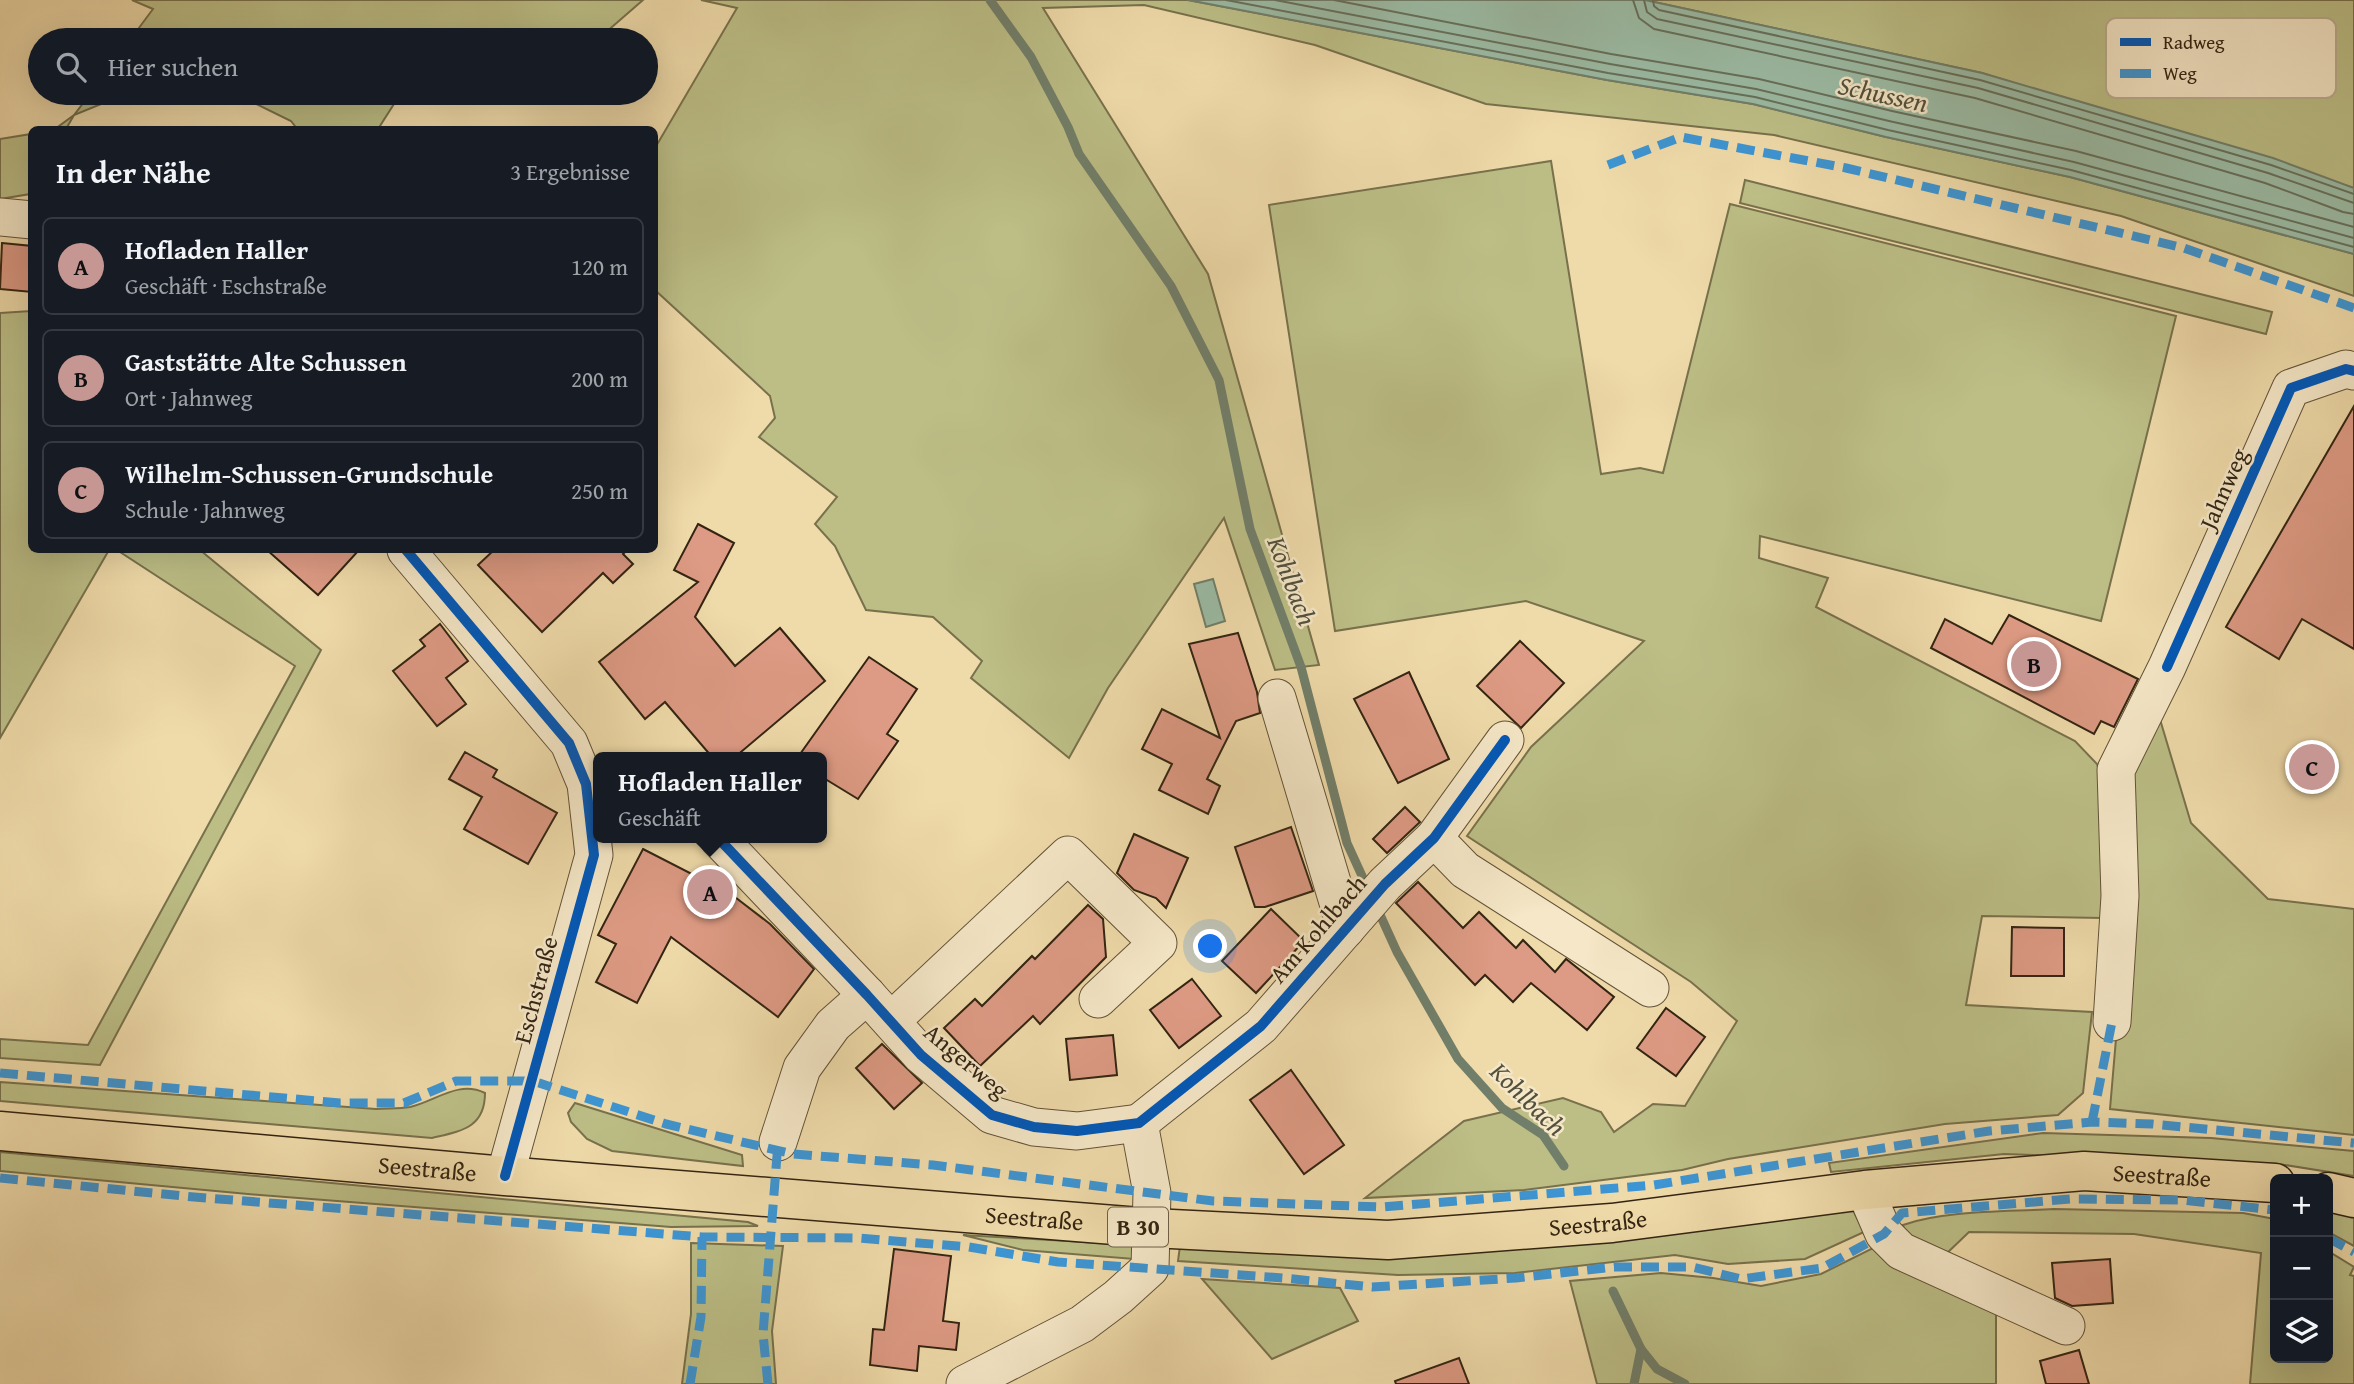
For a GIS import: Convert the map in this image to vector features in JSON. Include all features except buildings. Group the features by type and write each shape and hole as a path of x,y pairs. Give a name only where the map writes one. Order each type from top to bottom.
{"main road":[{"name":"Seestraße","path":"0,1131 505,1176 1152,1228 1388,1240 1612,1223 1865,1190 2084,1171 2270,1183"},
{"path":"2333,1193 2354,1198"}],"street":[{"path":"0,217 28,220"},
{"name":"Jahnweg","path":"2112,1022 2120,896 2116,770 2167,667 2291,388 2346,369 2354,371"},
{"name":"Eschstraße","path":"409,553 569,743 593,808"},
{"name":"Am Kohlbach","path":"1277,698 1352,921"},
{"name":"Am Kohlbach","path":"1139,1123 1261,1026 1385,884 1434,838 1505,740"},
{"path":"1434,838 1465,870 1650,988"},
{"name":"Eschstraße","path":"505,1176 594,855 594,843"},
{"path":"723,843 867,995 833,1025 802,1068 778,1142"},
{"path":"891,1021 1068,855 1158,943 1098,999"},
{"name":"Angerweg","path":"867,995 921,1055 992,1115 1034,1127 1077,1130 1139,1123"},
{"path":"965,1384 1082,1324 1150,1268 1152,1194 1139,1123"},
{"path":"1865,1190 1884,1234 1901,1251 2066,1326"}],"green space":[{"path":"132,0 643,0 611,28 139,28 153,9"},
{"path":"701,0 1188,0 1607,80 1753,104 1886,137 2070,177 2354,254 2354,296 2121,216 1774,135 1486,104 1315,45 1144,5 1043,8 1208,274 1319,665 1275,670 1224,518 1108,688 1069,758 971,678 982,661 933,617 866,610 835,546 815,524 837,497 759,437 775,418 770,396 658,293 658,143 737,8"},
{"path":"1645,0 2354,0 2354,188 1982,73"},
{"path":"82,105 99,105 74,115"},
{"path":"258,105 393,105 380,126 295,126 291,121"},
{"path":"74,115 68,126 59,126"},
{"path":"28,134 28,194 0,199 0,139"},
{"path":"1551,161 1601,474 1640,468 1663,473 1730,204 2176,316 2101,621 1760,536 1759,558 1828,578 1816,607 2075,741 2097,764 2103,783 2102,918 1982,916 1966,1005 2092,1012 2083,1093 2058,1115 1945,1124 1728,1159 1682,1170 1524,1190 1365,1198 1464,1121 1563,1098 1601,1112 1614,1132 1653,1104 1685,1106 1737,1021 1691,982 1467,836 1531,747 1644,641 1526,601 1335,631 1269,205"},
{"path":"1745,180 2272,312 2266,334 1740,203"},
{"path":"28,311 28,553 107,553 0,738 0,313"},
{"path":"122,553 204,553 321,650 100,1065 0,1058 0,1039 88,1045 295,666"},
{"path":"2156,706 2191,823 2268,899 2354,909 2354,1135 2110,1109 2124,945 2123,770"},
{"path":"0,1082 376,1109 410,1107 456,1090 485,1093 484,1105 476,1121 462,1130 432,1138 0,1101"},
{"path":"575,1103 742,1155 743,1166 612,1151 587,1139 571,1122 568,1113"},
{"path":"2043,1133 2211,1138 2354,1151 2354,1176 2279,1164 2004,1154 1831,1172 1829,1163"},
{"path":"0,1152 748,1222 758,1226 671,1227 260,1195 0,1171"},
{"path":"2054,1209 2243,1213 2270,1218 2270,1363 2333,1363 2333,1254 2354,1267 2350,1275 2354,1276 2354,1384 2250,1384 2261,1253 2134,1234 1969,1232 1944,1256 1906,1239 1903,1225 1957,1214"},
{"path":"1853,1210 1864,1232 1805,1259 1728,1264 1675,1255 1515,1273 1398,1275 1178,1261 1180,1246"},
{"path":"2333,1212 2354,1215 2354,1246 2333,1235"},
{"path":"963,1235 1136,1245 1134,1259 1023,1250"},
{"path":"691,1243 783,1246 772,1331 776,1384 682,1384 691,1314"},
{"path":"1875,1247 1996,1305 1996,1384 1597,1384 1570,1281 1661,1273 1761,1286 1821,1274"},
{"path":"1202,1279 1340,1288 1358,1321 1272,1359"}],"water":[{"name":"Schussen","path":"1188,0 1645,0 1982,73 2273,158 2354,188 2354,254 2070,177 1886,137 1753,104 1607,80"},
{"path":"1213,579 1225,621 1206,627 1194,584"}],"waterway":[{"name":"Kohlbach","path":"990,0 1031,57 1068,127 1079,154 1171,286 1219,380 1250,529 1301,667 1347,843 1368,889"},
{"name":"Kohlbach","path":"1377,908 1397,952 1458,1059 1502,1108 1543,1135 1564,1166"},
{"name":"Kohlbach","path":"1613,1291 1641,1349 1634,1384"},
{"path":"1641,1349 1657,1369 1685,1384"}],"marked path":[{"path":"1608,165 1681,137 1846,168 2184,248 2354,308"},
{"path":"2092,1122 2112,1022"},
{"path":"0,1073 340,1103 404,1103 456,1081 533,1081 666,1124 793,1154 933,1165 1213,1201 1382,1207 1654,1185 1989,1131 2092,1122 2152,1124 2354,1143"},
{"path":"768,1384 763,1334 778,1143"},
{"path":"0,1178 194,1197 702,1237 857,1238 969,1247 1058,1262 1372,1287 1516,1278 1614,1267 1692,1267 1741,1279 1822,1268 1884,1234 1902,1213 2071,1199 2181,1200 2270,1209"},
{"path":"690,1384 701,1317 702,1237"},
{"path":"2333,1241 2354,1252"}],"cycle path":[{"path":"2167,667 2291,388 2346,369 2354,371"},
{"path":"409,553 569,743 586,784 594,855 505,1176"},
{"path":"723,843 921,1055 992,1115 1034,1127 1077,1131 1139,1123 1261,1026 1385,884 1434,838 1505,740"}],"place":[{"name":"Gaststätte Alte Schussen","path":"2034,664"},
{"name":"Wilhelm-Schussen-Grundschule","path":"2312,767"},
{"name":"Hofladen Haller","path":"710,892"}]}
